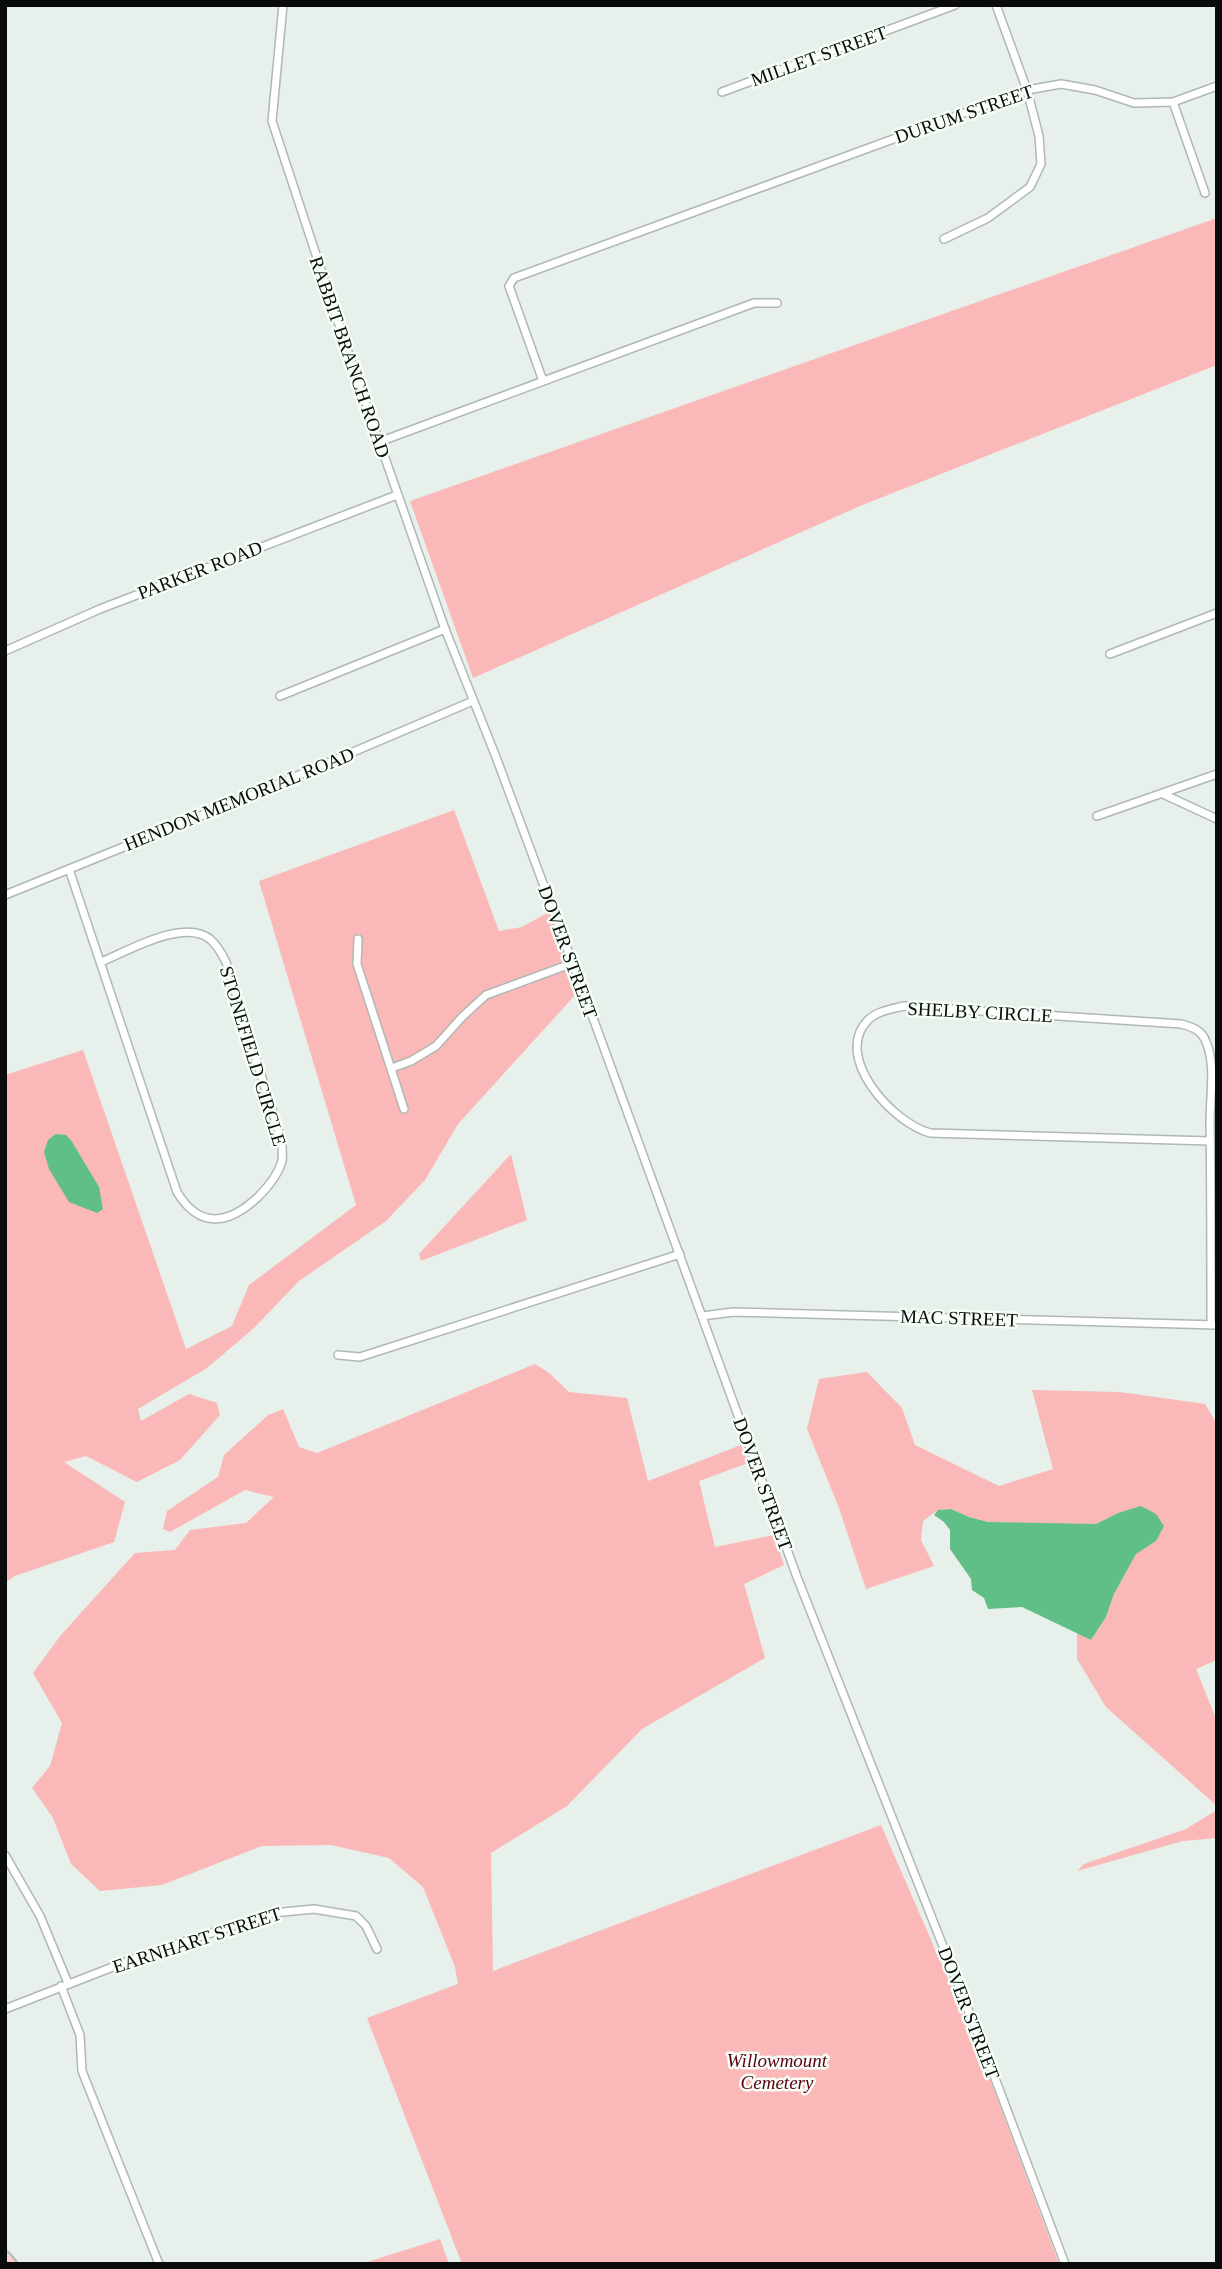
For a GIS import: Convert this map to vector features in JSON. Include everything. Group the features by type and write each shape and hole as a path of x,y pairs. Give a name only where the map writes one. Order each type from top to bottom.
{"street":[{"name":"RABBIT BRANCH ROAD","path":"283,5 272,121 397,495 473,701"},
{"name":"MILLET STREET","path":"722,92 955,5"},
{"path":"944,239 988,218 1030,187 1041,164 1039,136 1027,90 996,5"},
{"name":"DURUM STREET","path":"543,381 509,286 514,278 1027,90 1061,84 1095,90 1135,103 1173,103 1217,86"},
{"path":"1173,103 1205,192"},
{"path":"379,442 754,303 777,303"},
{"name":"PARKER ROAD","path":"5,651 100,609 397,495"},
{"path":"1111,654 1217,613"},
{"path":"280,696 445,629"},
{"name":"HENDON MEMORIAL ROAD","path":"5,895 252,795 473,701"},
{"name":"DOVER STREET","path":"473,701 573,963 797,1577 990,2065 1065,2264"},
{"path":"1097,816 1217,774"},
{"path":"1163,794 1217,819"},
{"name":"STONEFIELD CIRCLE","path":"69,869 177,1192 184,1203 208,1219 242,1212 278,1171 282,1158 281,1139 220,950 210,939 200,934 174,932 101,962"},
{"path":"358,939 357,964 404,1109"},
{"path":"391,1068 411,1061 436,1046 486,995 573,963"},
{"name":"SHELBY CIRCLE","path":"1210,1141 930,1133 916,1129 892,1111 861,1068 856,1051 860,1034 869,1020 886,1010 904,1006 1181,1024 1195,1028 1207,1043 1210,1058 1214,1325"},
{"path":"338,1355 360,1357 680,1254"},
{"name":"MAC STREET","path":"702,1315 733,1312 1214,1325"},
{"path":"5,1855 40,1916 80,2035 82,2071 159,2264"},
{"name":"EARNHART STREET","path":"5,2009 64,1984 273,1913 314,1909 356,1916 366,1926 377,1949"},
{"path":"5,2257 11,2264"}],"green space":[{"path":"1217,218 1217,365 860,506 473,678 410,501"},
{"path":"454,810 499,931 522,927 549,912 576,994 458,1124 425,1180 386,1221 299,1281 254,1328 207,1368 138,1409 141,1421 189,1394 217,1403 220,1415 180,1460 137,1482 86,1456 64,1462 125,1502 114,1542 15,1576 5,1583 5,1075 83,1050 186,1349 232,1326 249,1285 356,1205 259,881"},
{"path":"511,1154 527,1220 421,1261 419,1254"},
{"name":"Willowmount Cemetery","path":"535,1364 569,1392 627,1398 648,1481 741,1445 748,1463 699,1481 715,1547 774,1535 784,1565 744,1584 765,1658 642,1729 567,1806 491,1853 493,1971 881,1825 979,2050 1059,2264 462,2264 367,2018 458,1984 455,1967 423,1887 389,1858 331,1845 262,1846 162,1885 100,1891 71,1864 53,1818 32,1788 50,1766 62,1723 33,1673 61,1635 135,1553 175,1550 190,1530 246,1523 274,1497 245,1490 170,1532 163,1529 167,1511 218,1477 224,1455 268,1415 283,1409 299,1447 317,1453"},
{"path":"867,1372 902,1408 915,1445 999,1486 1053,1469 1032,1390 1120,1392 1205,1404 1217,1424 1217,1660 1196,1669 1217,1721 1217,1806 1106,1707 1077,1659 1077,1632 1091,1640 1106,1617 1114,1594 1136,1554 1156,1541 1118,1513 1096,1524 1067,1524 988,1522 951,1509 938,1510 923,1521 921,1540 934,1566 866,1589 839,1508 807,1429 819,1379"},
{"path":"1217,1810 1217,1838 1183,1841 1077,1871 1084,1864 1186,1829"},
{"path":"440,2239 449,2264 361,2264"}],"shaded area":[{"path":"56,1134 66,1135 71,1140 99,1187 103,1209 97,1213 69,1202 49,1169 44,1152 48,1140"},
{"path":"1141,1506 1156,1514 1164,1526 1156,1541 1136,1554 1114,1594 1106,1617 1091,1640 1022,1607 988,1609 984,1598 972,1590 971,1579 950,1549 950,1530 934,1515 938,1510 951,1509 988,1522 1096,1524"}]}
